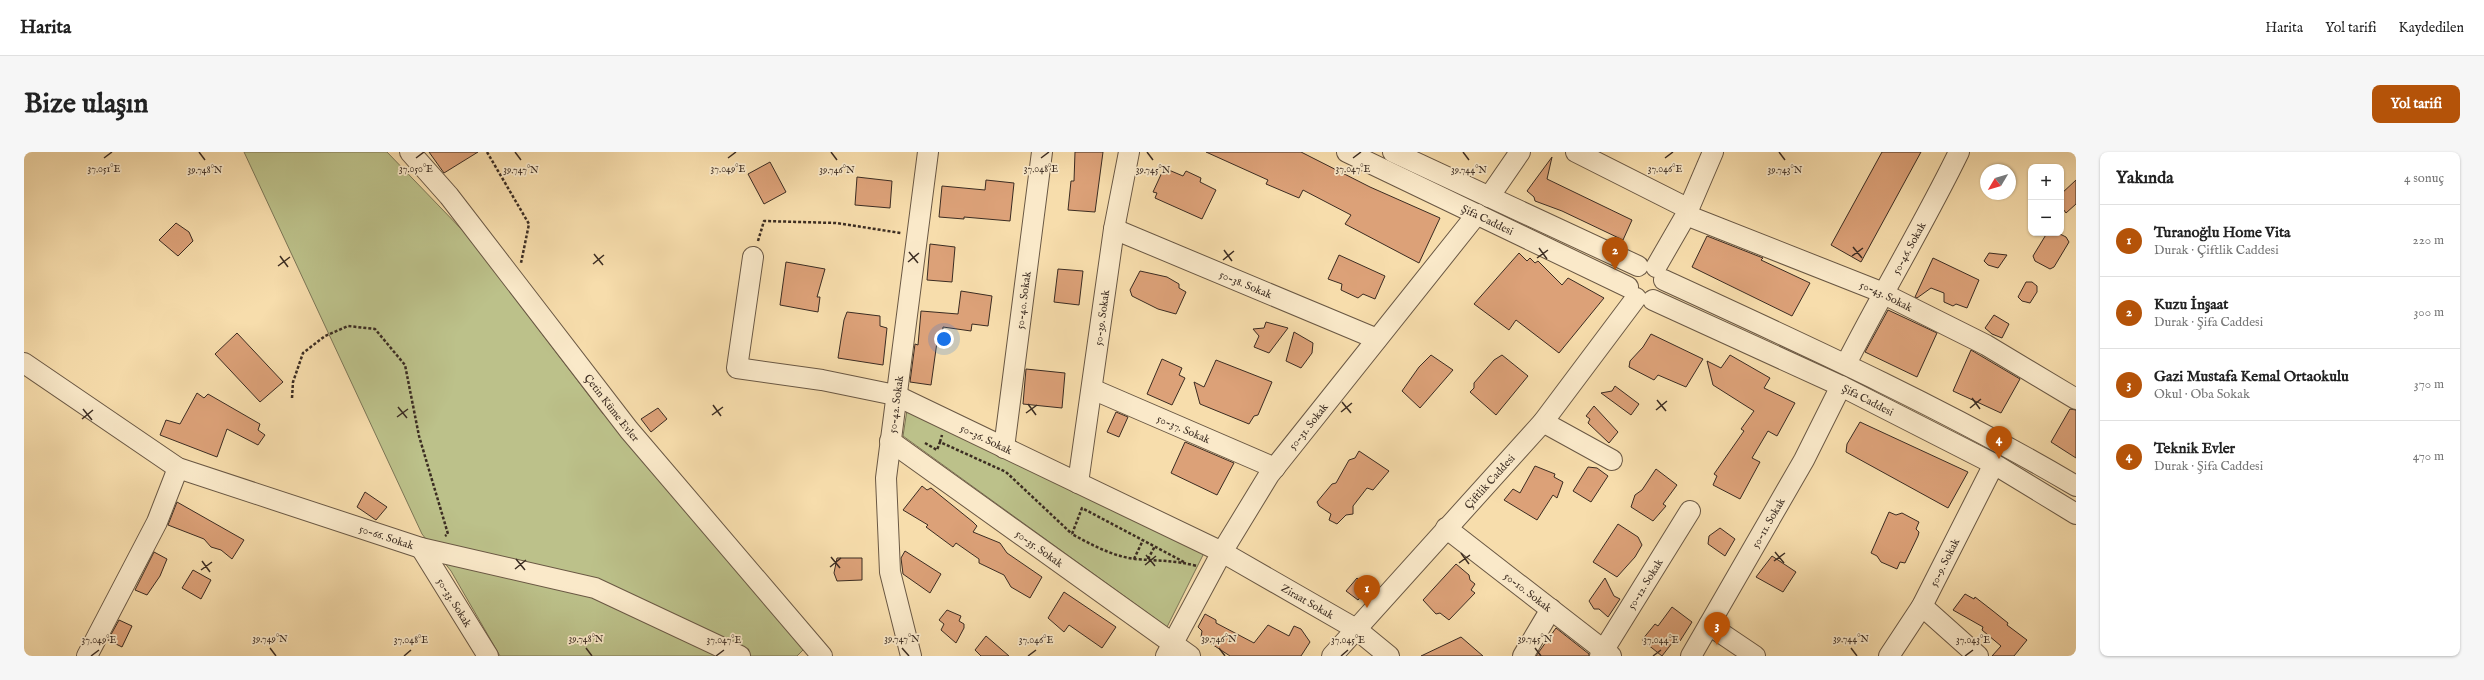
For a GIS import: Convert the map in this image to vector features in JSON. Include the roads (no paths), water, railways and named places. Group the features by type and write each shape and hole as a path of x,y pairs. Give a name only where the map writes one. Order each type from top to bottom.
{"street":[{"name":"Çetin Küme Evler","path":"410,152 449,196 518,283 629,430 822,656"},
{"name":"50-42. Sokak","path":"910,650 890,572 886,478 895,395 918,235 928,152"},
{"name":"50-40. Sokak","path":"1004,448 1042,152"},
{"name":"50-39. Sokak","path":"1078,484 1114,230 1129,152"},
{"name":"Şifa Caddesi","path":"1347,152 1477,214 1639,295 1841,386 1994,464 2076,514"},
{"name":"Şifa Caddesi","path":"1393,152 1652,271 1846,364 2002,442 2076,486"},
{"path":"1489,197 1520,152"},
{"name":"50-43. Sokak","path":"1576,152 1688,212 1882,293 1986,344 2076,399"},
{"path":"1652,271 1662,292 1639,295 1628,276 1652,271 1688,212 1713,152"},
{"name":"50-46. Sokak","path":"1846,364 1882,293 1936,198 1959,152"},
{"name":"50-31. Sokak","path":"1168,650 1222,552 1275,468 1477,214"},
{"name":"50-38. Sokak","path":"1114,230 1377,339"},
{"name":"50-36. Sokak","path":"753,257 737,368 822,380 895,395 1222,552"},
{"name":"Çiftlik Caddesi","path":"1332,656 1543,422 1639,295"},
{"name":"50-66. Sokak","path":"24,363 152,448 178,468 422,548 595,588 740,656"},
{"name":"50-11. Sokak","path":"1691,656 1804,460 1841,386"},
{"name":"50-37. Sokak","path":"1092,389 1275,468"},
{"path":"1543,422 1612,460"},
{"name":"50-35. Sokak","path":"890,441 1168,650 1190,656"},
{"name":"50-9. Sokak","path":"1889,656 1922,606 1994,464"},
{"path":"87,656 157,522 178,468"},
{"name":"50-12. Sokak","path":"1605,654 1690,511"},
{"name":"50-10. Sokak","path":"1446,528 1551,609 1605,654"},
{"name":"50-33. Sokak","path":"422,548 488,656"},
{"name":"Ziraat Sokak","path":"1222,552 1356,629 1389,656"},
{"path":"1922,606 1978,656"},
{"path":"1523,656 1551,609"},
{"path":"1709,625 1755,656"},
{"path":"910,650 926,656"}],"place":[{"name":"Kuzu İnşaat","path":"1615,270"},
{"name":"Teknik Evler","path":"1999,459"},
{"name":"Turanoğlu Home Vita","path":"1367,608"},
{"name":"Gazi Mustafa Kemal Ortaokulu","path":"1717,645"}]}
